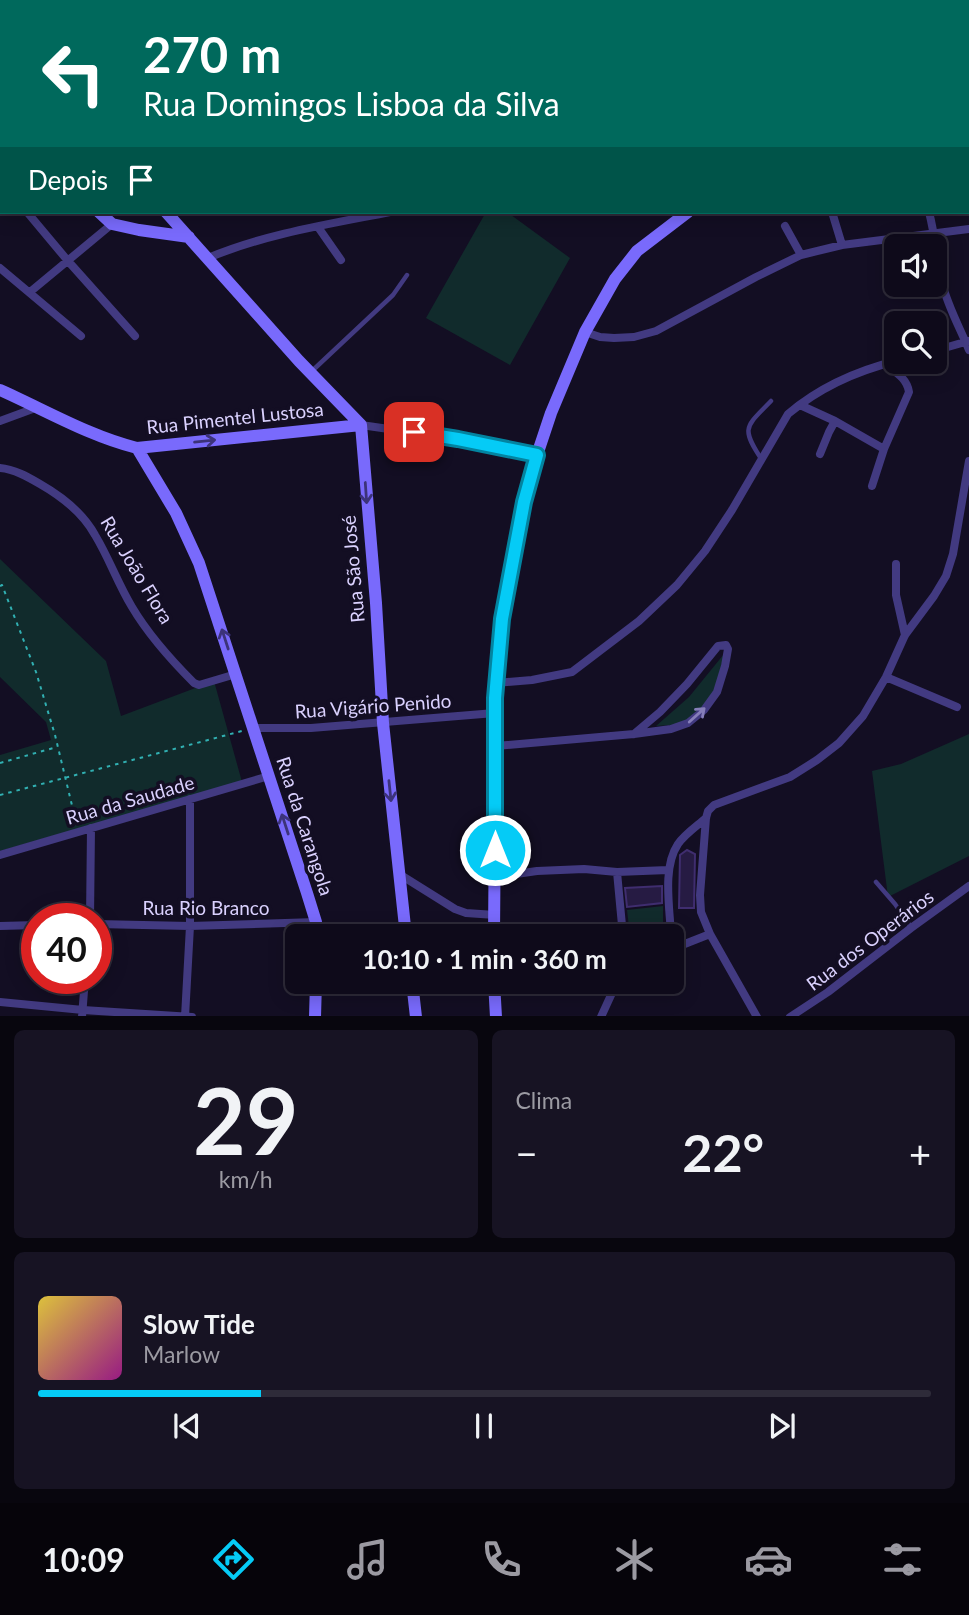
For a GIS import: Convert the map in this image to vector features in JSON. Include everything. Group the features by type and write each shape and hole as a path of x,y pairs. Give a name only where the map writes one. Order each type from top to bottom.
{"main road":[{"path":"101,214 112,224 189,237"},
{"path":"169,214 310,373 361,425"},
{"path":"495,924 496,683 504,605 524,502 551,412 585,332 615,279 637,250 685,214"},
{"name":"Rua Pimentel Lustosa","path":"0,390 107,439 137,448 361,425"},
{"name":"Rua São José","path":"361,425 383,723 405,924"},
{"path":"137,448 176,513 199,563 253,728"},
{"name":"Rua da Carangola","path":"253,728 316,922"},
{"path":"315,1016 316,994"},
{"path":"413,994 416,1016"},
{"path":"495,994 496,1016"}],"street":[{"path":"29,214 135,335"},
{"path":"208,258 256,241 380,214"},
{"path":"833,214 842,245"},
{"path":"929,214 934,234 969,229"},
{"path":"30,292 112,224"},
{"path":"318,226 341,260"},
{"path":"785,226 801,255"},
{"path":"585,332 600,337 634,338 656,331 756,276 801,255 842,245 884,240"},
{"path":"0,268 80,336"},
{"path":"947,297 968,344 947,348"},
{"path":"496,683 572,672 639,621 677,585 705,551 788,414 837,381 884,363"},
{"path":"872,486 884,449 909,392 905,380 898,374"},
{"path":"800,405 884,449"},
{"path":"0,421 38,407"},
{"path":"820,454 835,421"},
{"path":"361,425 447,437 537,455"},
{"path":"756,1016 710,934 701,912 700,895 708,811 714,805 790,777 839,743 863,716 886,677 905,635 946,576 953,554 969,461"},
{"name":"Rua João Flora","path":"0,468 29,477 55,493 79,514 95,533 132,607 194,683 199,685 236,674"},
{"path":"896,564 896,594 905,635"},
{"path":"496,747 634,734 671,729 688,723 704,709 717,692 725,666 728,649 726,645 718,646 687,684 634,734"},
{"path":"886,677 957,707"},
{"name":"Rua Vigário Penido","path":"253,728 311,728 495,713"},
{"name":"Rua da Saudade","path":"0,855 269,776"},
{"path":"0,1002 82,1013 185,1016 190,926 190,799"},
{"path":"670,924 668,870 671,857 684,837 706,818"},
{"path":"90,903 91,828"},
{"path":"495,877 583,869 617,872 668,870"},
{"path":"617,872 622,924"},
{"path":"399,874 466,913 495,915"},
{"name":"Rua dos Operários","path":"792,1016 828,992 969,886"},
{"name":"Rua Rio Branco","path":"112,924 190,926 316,922"},
{"path":"0,926 21,925"},
{"path":"684,944 710,934"},
{"path":"82,1013 84,994"},
{"path":"601,1016 612,994"}],"lane":[{"path":"310,373 393,295 407,275"},
{"path":"762,460 748,436 747,429 750,422 771,401"},
{"path":"876,882 911,928"}],"path":[{"path":"0,586 2,585 36,672 76,817"},
{"path":"0,795 253,728"},
{"path":"0,763 58,747"}],"green space":[{"path":"485,214 510,214 570,258 510,365 426,318"},
{"path":"0,559 106,661 121,716 214,681 242,782 0,851 0,755 51,740 46,722 0,677"},
{"path":"724,654 716,689 705,705 684,724 656,726 689,697"},
{"path":"969,734 969,856 888,897 872,771 901,764"},
{"path":"663,906 663,924 629,924 627,910"}],"building":[{"path":"687,850 695,854 694,908 679,908 680,855"},
{"path":"662,886 662,903 627,907 625,888"}],"route":[{"path":"414,432 537,455 524,502 502,619 495,698 495,850"}]}
